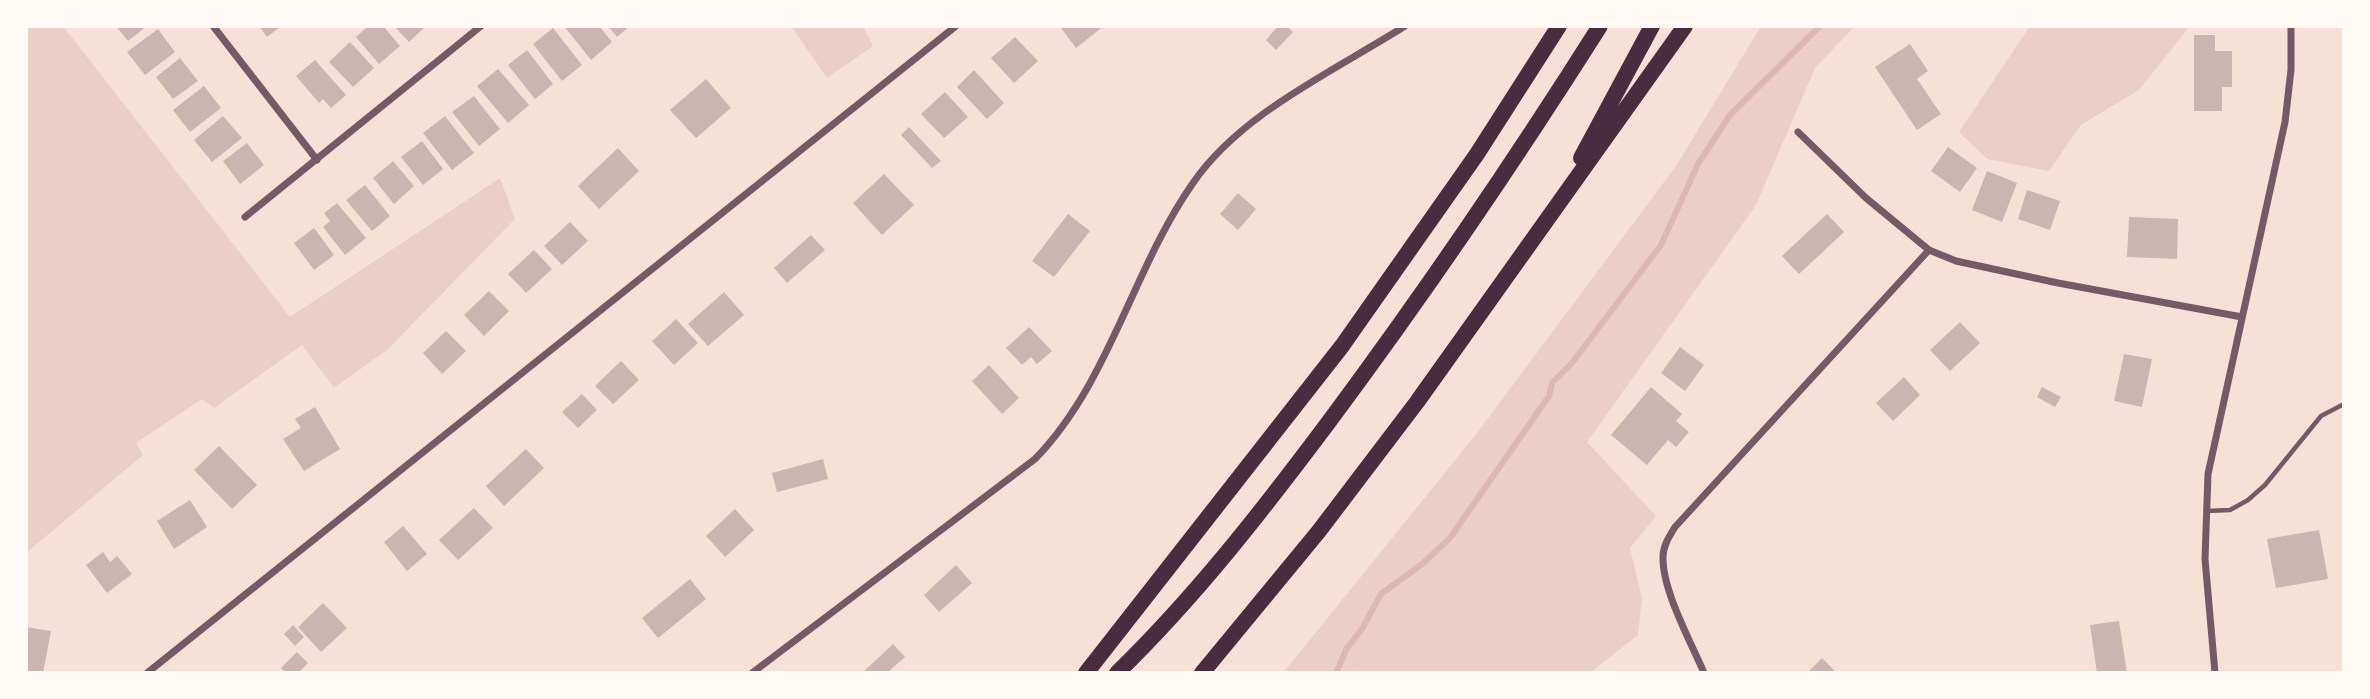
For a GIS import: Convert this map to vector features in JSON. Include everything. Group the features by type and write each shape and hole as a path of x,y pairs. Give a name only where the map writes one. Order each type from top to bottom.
{"highway":[{"path":"1086,673 1342,346 1470,165 1559,26"},
{"path":"1117,673 1173,619 1229,551 1389,342 1514,162 1600,26"},
{"path":"1554,206 1652,26"},
{"path":"1202,673 1370,465 1465,337 1554,206 1685,26"}],"street":[{"path":"213,26 317,160"},
{"path":"245,217 481,26"},
{"path":"147,673 956,26"},
{"path":"752,673 1035,458 1055,438 1081,399 1176,208 1213,157 1255,120 1405,26"},
{"path":"2215,673 2206,597 2205,511 2212,449 2285,122 2291,70 2291,26"},
{"path":"1798,132 1866,198 1929,250 1956,261 2242,317"},
{"path":"1704,673 1666,578 1663,554 1667,540 1675,527 1929,250"}],"lane":[{"path":"2205,511 2230,510 2248,500 2265,485 2321,416 2344,404"}],"shaded area":[{"path":"26,26 63,26 290,317 500,178 515,219 387,350 334,388 302,345 214,408 202,399 136,443 143,455 26,553"},
{"path":"791,26 863,26 873,46 827,78"},
{"path":"1761,26 1855,26 1815,68 1756,205 1587,442 1656,516 1630,548 1642,599 1638,635 1590,673 1283,673 1477,433 1676,166"},
{"path":"2030,26 2190,26 2139,90 2081,125 2049,171 1987,159 1959,132"}],"building":[{"path":"116,26 147,26 128,41"},
{"path":"259,26 281,26 267,37"},
{"path":"368,26 383,26 400,46 379,64 356,37"},
{"path":"394,26 426,26 409,42"},
{"path":"564,26 599,26 612,42 591,60"},
{"path":"608,26 630,26 617,37"},
{"path":"1104,26 1076,48 1061,28"},
{"path":"1278,26 1287,26 1293,32 1276,50 1266,40"},
{"path":"553,28 582,65 562,81 533,44"},
{"path":"158,29 175,52 145,75 127,52"},
{"path":"2194,35 2215,35 2215,51 2232,51 2232,87 2222,87 2222,111 2194,111"},
{"path":"1015,37 1038,61 1014,83 991,58"},
{"path":"350,42 374,68 353,87 329,62"},
{"path":"1910,44 1928,71 1917,79 1941,114 1917,130 1875,67"},
{"path":"527,50 553,84 535,99 508,65"},
{"path":"180,58 198,81 173,99 156,77"},
{"path":"315,60 346,95 331,108 323,99 319,103 296,76"},
{"path":"498,69 529,105 508,123 477,86"},
{"path":"974,70 1004,103 987,119 957,87"},
{"path":"706,79 731,108 696,138 670,110"},
{"path":"204,86 221,108 190,132 173,110"},
{"path":"945,92 968,117 944,138 921,114"},
{"path":"474,96 500,129 479,146 452,112"},
{"path":"223,116 242,138 212,162 194,140"},
{"path":"445,116 474,153 452,170 423,133"},
{"path":"909,127 941,161 932,168 901,135"},
{"path":"422,141 443,169 423,185 401,157"},
{"path":"247,143 264,165 240,184 223,161"},
{"path":"1948,147 1977,168 1960,192 1931,171"},
{"path":"618,148 639,171 599,209 578,186"},
{"path":"393,161 414,186 394,204 373,178"},
{"path":"1987,171 2017,183 2002,222 1972,210"},
{"path":"884,174 914,205 882,235 853,203"},
{"path":"365,185 390,216 372,231 346,200"},
{"path":"2027,190 2060,201 2050,230 2018,219"},
{"path":"1238,193 1256,209 1238,230 1220,214"},
{"path":"337,203 366,238 345,255 323,227 330,221 324,213"},
{"path":"1068,214 1090,231 1054,277 1032,261"},
{"path":"1827,214 1844,232 1799,274 1782,256"},
{"path":"2129,217 2178,219 2177,259 2127,257"},
{"path":"570,222 588,241 562,265 544,246"},
{"path":"314,228 334,255 314,270 294,243"},
{"path":"811,235 825,250 787,283 774,268"},
{"path":"534,250 552,269 526,293 508,274"},
{"path":"489,291 509,311 484,336 464,315"},
{"path":"724,292 744,315 708,346 688,324"},
{"path":"676,319 698,343 674,365 652,341"},
{"path":"1960,322 1980,343 1950,371 1930,350"},
{"path":"1029,327 1052,351 1037,364 1031,357 1022,365 1006,348"},
{"path":"446,331 466,351 442,374 423,353"},
{"path":"1680,347 1704,365 1685,391 1661,373"},
{"path":"2124,354 2152,359 2142,407 2114,401"},
{"path":"621,361 639,380 613,404 595,386"},
{"path":"989,365 1019,398 1002,414 972,381"},
{"path":"1904,377 1920,395 1893,421 1876,403"},
{"path":"1651,387 1682,414 1676,421 1689,432 1676,447 1668,440 1647,465 1611,435"},
{"path":"2042,387 2061,397 2055,407 2037,397"},
{"path":"582,394 597,410 578,428 562,412"},
{"path":"315,407 340,449 304,471 283,439 301,428 295,419"},
{"path":"219,446 257,485 232,509 194,470"},
{"path":"526,449 544,468 504,506 486,486"},
{"path":"823,459 828,479 777,492 772,473"},
{"path":"190,500 207,527 174,549 157,521"},
{"path":"474,508 493,528 458,560 439,540"},
{"path":"735,509 754,530 725,557 706,536"},
{"path":"403,526 427,554 407,571 384,542"},
{"path":"2319,530 2328,579 2276,588 2267,539"},
{"path":"103,552 110,562 117,556 132,574 107,593 86,565"},
{"path":"956,565 972,583 939,612 924,595"},
{"path":"690,579 706,599 658,638 642,618"},
{"path":"323,603 347,628 321,652 298,627"},
{"path":"2119,621 2127,673 2097,673 2090,625"},
{"path":"293,625 304,637 295,646 284,634"},
{"path":"26,627 51,631 43,673 26,673"},
{"path":"893,644 905,657 890,670 893,673 862,673"},
{"path":"297,652 308,663 298,673 286,673 281,668"},
{"path":"1822,658 1837,673 1807,673"}],"waterway":[{"path":"1336,673 1347,648 1362,629 1381,594 1422,564 1450,538 1549,396 1552,383 1572,363 1661,245 1698,164 1730,115 1820,26"}]}
